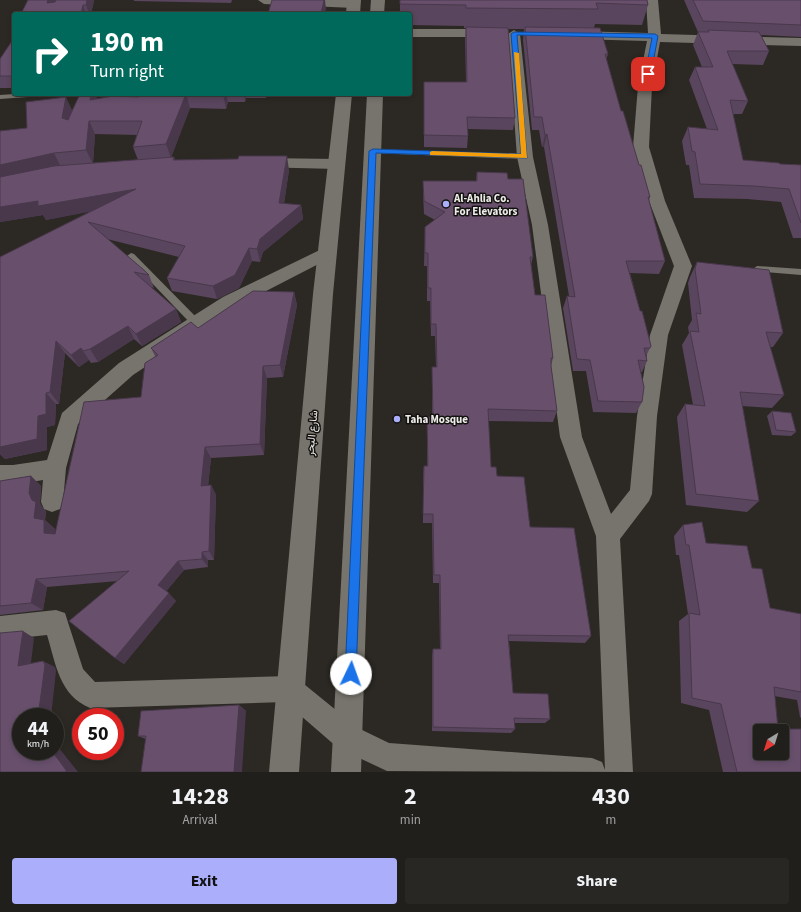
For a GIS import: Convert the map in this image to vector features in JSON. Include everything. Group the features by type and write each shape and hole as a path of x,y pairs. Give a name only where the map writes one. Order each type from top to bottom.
{"main road":[{"path":"377,12 378,0"},
{"name":"شارع البحر","path":"284,772 328,252 344,96"},
{"path":"346,772 375,96"}],"street":[{"path":"264,0 354,6"},
{"path":"608,536 641,494 647,416 659,335 687,266 657,202 642,147 646,86 655,36 652,0"},
{"path":"412,33 522,34 525,157 540,225 571,437 608,536 619,772"},
{"path":"561,34 801,42"},
{"path":"246,163 337,164"},
{"path":"52,502 55,468 69,419 126,369 196,323 229,302 328,252"},
{"path":"0,475 13,475 55,468"},
{"path":"0,628 56,622 72,677 90,695 290,689 348,738 387,757 592,772"}],"lane":[{"path":"0,97 14,96"},
{"path":"373,151 525,157"},
{"path":"131,256 196,323"},
{"path":"746,269 801,272"}],"building":[{"path":"28,0 48,0 47,3 55,2 56,0 87,0 86,5 83,5 81,12 22,12"},
{"path":"272,0 324,0 321,12 269,12"},
{"path":"400,0 647,0 648,5 596,3 598,9 466,8 466,5 400,4"},
{"path":"693,0 801,0 801,25 703,21"},
{"path":"466,27 508,28 515,118 467,117 468,136 424,135 424,82 467,82"},
{"path":"525,27 600,28 608,54 605,54 621,111 623,111 650,197 648,197 665,261 626,261 640,311 642,311 651,346 650,348 644,348 647,361 638,360 644,387 642,402 598,401 590,360 577,359 567,296 575,297 547,134 545,135 542,117 534,117"},
{"path":"708,30 759,32 769,51 727,51 748,101 730,100 743,160 801,165 801,223 789,189 700,184 695,152 692,151 688,127 718,130 695,67 713,67 698,32 709,32"},
{"path":"12,41 12,76 0,76 0,59"},
{"path":"79,96 91,96 90,100 113,96 185,96 166,144 133,147 142,121 89,121 86,150 54,153 0,165 0,131 27,128 26,102 66,97 62,118 68,120"},
{"path":"239,156 287,156 279,203 301,205 260,239 257,249 249,248 235,275 213,286 167,278 185,246 88,222 145,271 149,275 134,272 176,309 136,334 128,326 90,349 83,351 81,348 71,355 56,341 50,392 46,393 46,414 38,416 37,439 0,447 0,257 136,189 38,206 38,201 0,207 0,177 54,166 174,157 173,160 238,159"},
{"path":"477,172 507,173 508,179 523,179 533,257 530,257 535,295 545,295 553,358 551,358 551,366 557,411 488,409 491,467 496,467 497,476 524,477 530,527 574,528 591,636 508,635 513,693 548,694 550,719 514,718 515,729 433,727 433,649 441,649 440,575 434,575 433,514 423,514 424,466 428,466 427,417 433,417 432,367 437,367 436,324 431,324 431,288 428,288 428,253 425,253 425,227 445,212 424,201 423,181 477,181"},
{"path":"697,262 769,270 783,333 766,332 784,395 740,392 759,501 696,494 685,404 705,406 690,331 699,332 696,313 701,314 695,269"},
{"path":"253,291 294,292 280,365 263,366 260,444 205,447 201,486 211,485 209,551 202,552 202,559 178,561 158,585 169,593 115,658 69,621 129,571 36,579 31,603 0,606 0,481 31,476 29,493 32,500 36,502 34,518 44,520 44,533 55,534 84,402 141,397 145,363 158,355 151,348 191,322 198,328"},
{"path":"772,411 791,413 796,432 776,430"},
{"path":"702,522 706,543 747,546 752,568 762,569 770,608 801,614 801,692 774,687 778,724 753,724 753,760 789,760 789,729 801,729 801,772 737,772 721,704 692,698 689,613 700,615 689,545 686,545 683,525"},
{"path":"23,631 18,666 43,661 45,665 39,708 12,708 12,760 59,760 66,772 0,772 0,633"},
{"path":"239,705 234,772 141,772 146,736 138,736 141,711"}],"slow traffic":[{"path":"432,153 525,157 516,53"}],"place":[{"name":"Al-Ahlia Co. For Elevators","path":"446,204"},
{"name":"Taha Mosque","path":"397,419"}],"route":[{"path":"351,674 373,151 525,157 514,34 655,36 648,74"}]}
